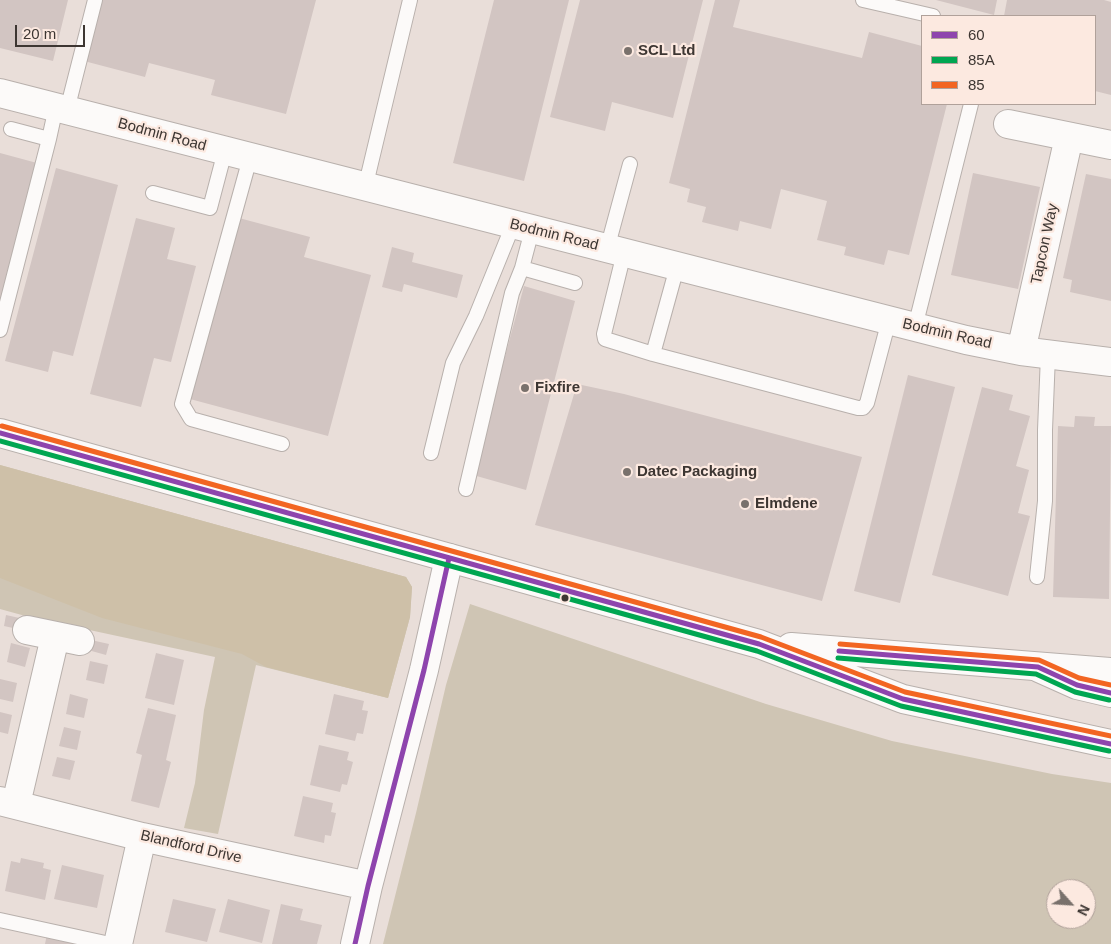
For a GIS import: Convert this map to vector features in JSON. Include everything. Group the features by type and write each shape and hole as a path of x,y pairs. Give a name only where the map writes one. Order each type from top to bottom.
{"street":[{"name":"Bodmin Road","path":"0,93 902,324 1022,351 1111,362"},
{"path":"1008,124 1111,145"},
{"name":"Tapcon Way","path":"1022,351 1069,136"},
{"path":"0,433 759,644 903,699 1111,744"},
{"path":"355,944 368,886 424,670 449,558"},
{"name":"Blandford Drive","path":"27,630 67,639 8,803 142,837 368,886"},
{"path":"759,644 1111,672"},
{"path":"1038,667 1077,685 1111,693"},
{"path":"118,944 142,837"}],"lane":[{"path":"0,330 49,139 62,109 95,0"},
{"path":"365,188 410,0"},
{"path":"863,0 929,15"},
{"path":"630,164 604,334 605,339 653,354 863,408 867,403 902,324 971,105"},
{"path":"10,129 49,139"},
{"path":"153,193 210,208 238,155"},
{"path":"238,155 182,404 191,419 282,444"},
{"path":"466,489 512,293 522,268 523,227"},
{"path":"431,453 453,363 523,227"},
{"path":"653,354 677,267"},
{"path":"522,268 575,283"},
{"path":"1037,578 1045,501 1048,355"},
{"path":"0,920 110,944"}],"shaded area":[{"path":"0,465 406,577 412,587 410,617 388,698 256,665 218,834 184,828 195,783 204,710 215,657 0,609"},
{"path":"0,465 406,577 412,587 410,617 388,698 266,667 242,654 102,618 0,578"},
{"path":"470,604 766,704 892,741 1052,774 1111,783 1111,944 383,944 446,685"}],"building":[{"path":"0,0 68,0 53,61 0,48"},
{"path":"100,0 316,0 286,114 211,95 215,80 149,63 145,77 84,61"},
{"path":"494,0 569,0 524,181 453,163"},
{"name":"SCL Ltd","path":"580,0 703,0 673,118 612,102 605,131 550,117"},
{"path":"715,0 740,0 733,27 862,58 869,32 921,46 921,105 947,105 909,255 888,250 884,265 844,255 846,247 817,240 827,201 781,189 771,229 740,221 738,231 702,222 706,207 687,202 690,189 669,183"},
{"path":"936,0 997,0 994,15"},
{"path":"1007,0 1104,0 1111,2 1111,95 1096,91 1096,15 1004,15"},
{"path":"0,153 37,163 0,303"},
{"path":"56,168 118,185 73,356 53,351 48,372 5,361"},
{"path":"973,173 1040,187 1018,289 951,275"},
{"path":"1086,174 1111,179 1111,301 1070,292 1072,280 1063,278"},
{"path":"136,218 175,228 167,259 196,266 171,362 154,358 141,407 90,394"},
{"path":"239,218 310,237 304,257 371,275 328,436 190,399"},
{"path":"392,247 414,253 412,262 463,275 457,298 404,284 402,292 382,287"},
{"name":"Fixfire","path":"524,286 575,301 526,490 473,475"},
{"path":"908,375 955,387 900,603 854,591"},
{"name":"Elmdene","path":"577,384 624,394 862,457 822,601 535,525"},
{"path":"982,387 1013,395 1009,410 1030,416 1016,466 1029,470 1018,513 1030,516 1008,596 932,575"},
{"path":"1075,416 1095,417 1094,426 1111,426 1109,599 1053,597 1058,426 1074,427"},
{"path":"6,615 24,619 22,630 4,626"},
{"path":"91,640 109,644 106,655 88,650"},
{"path":"11,643 30,648 25,667 7,662"},
{"path":"156,653 184,660 174,705 145,698"},
{"path":"90,661 108,665 104,684 86,680"},
{"path":"0,679 17,683 13,702 0,699"},
{"path":"70,694 88,699 84,718 66,714"},
{"path":"334,694 364,701 362,710 368,711 363,734 357,733 355,741 325,734"},
{"path":"148,708 176,715 166,760 171,762 159,808 131,801 142,755 136,753"},
{"path":"0,712 12,715 8,734 0,732"},
{"path":"64,727 81,731 77,750 59,746"},
{"path":"319,745 349,752 347,760 353,762 347,785 342,784 340,792 310,785"},
{"path":"57,757 75,761 70,780 52,776"},
{"path":"303,796 333,803 331,812 336,813 331,836 325,835 324,843 294,836"},
{"path":"21,858 44,863 43,868 51,870 45,900 5,891 11,861 20,863"},
{"path":"62,865 104,875 97,908 54,899"},
{"path":"173,899 216,909 207,942 165,932"},
{"path":"228,899 270,910 262,943 219,932"},
{"path":"281,904 303,909 300,920 322,925 317,944 272,944"},
{"path":"47,934 78,940 77,944 45,944"}],"transit line":[{"name":"85","path":"2,426 761,637 905,692 1111,736"},
{"name":"60","path":"0,433 759,644 903,699 1111,744"},
{"name":"85A","path":"0,441 757,651 901,706 1109,751"},
{"name":"60","path":"355,944 368,886 424,670 449,558"},
{"name":"85","path":"840,644 1039,660 1079,678 1111,685"},
{"name":"60","path":"839,651 1038,667 1077,685 1111,693"},
{"name":"85A","path":"838,658 1036,674 1075,692 1109,700"}],"place":[{"name":"SCL Ltd","path":"628,51"},
{"name":"Fixfire","path":"525,388"},
{"name":"Datec Packaging","path":"627,472"},
{"name":"Elmdene","path":"745,504"}]}
